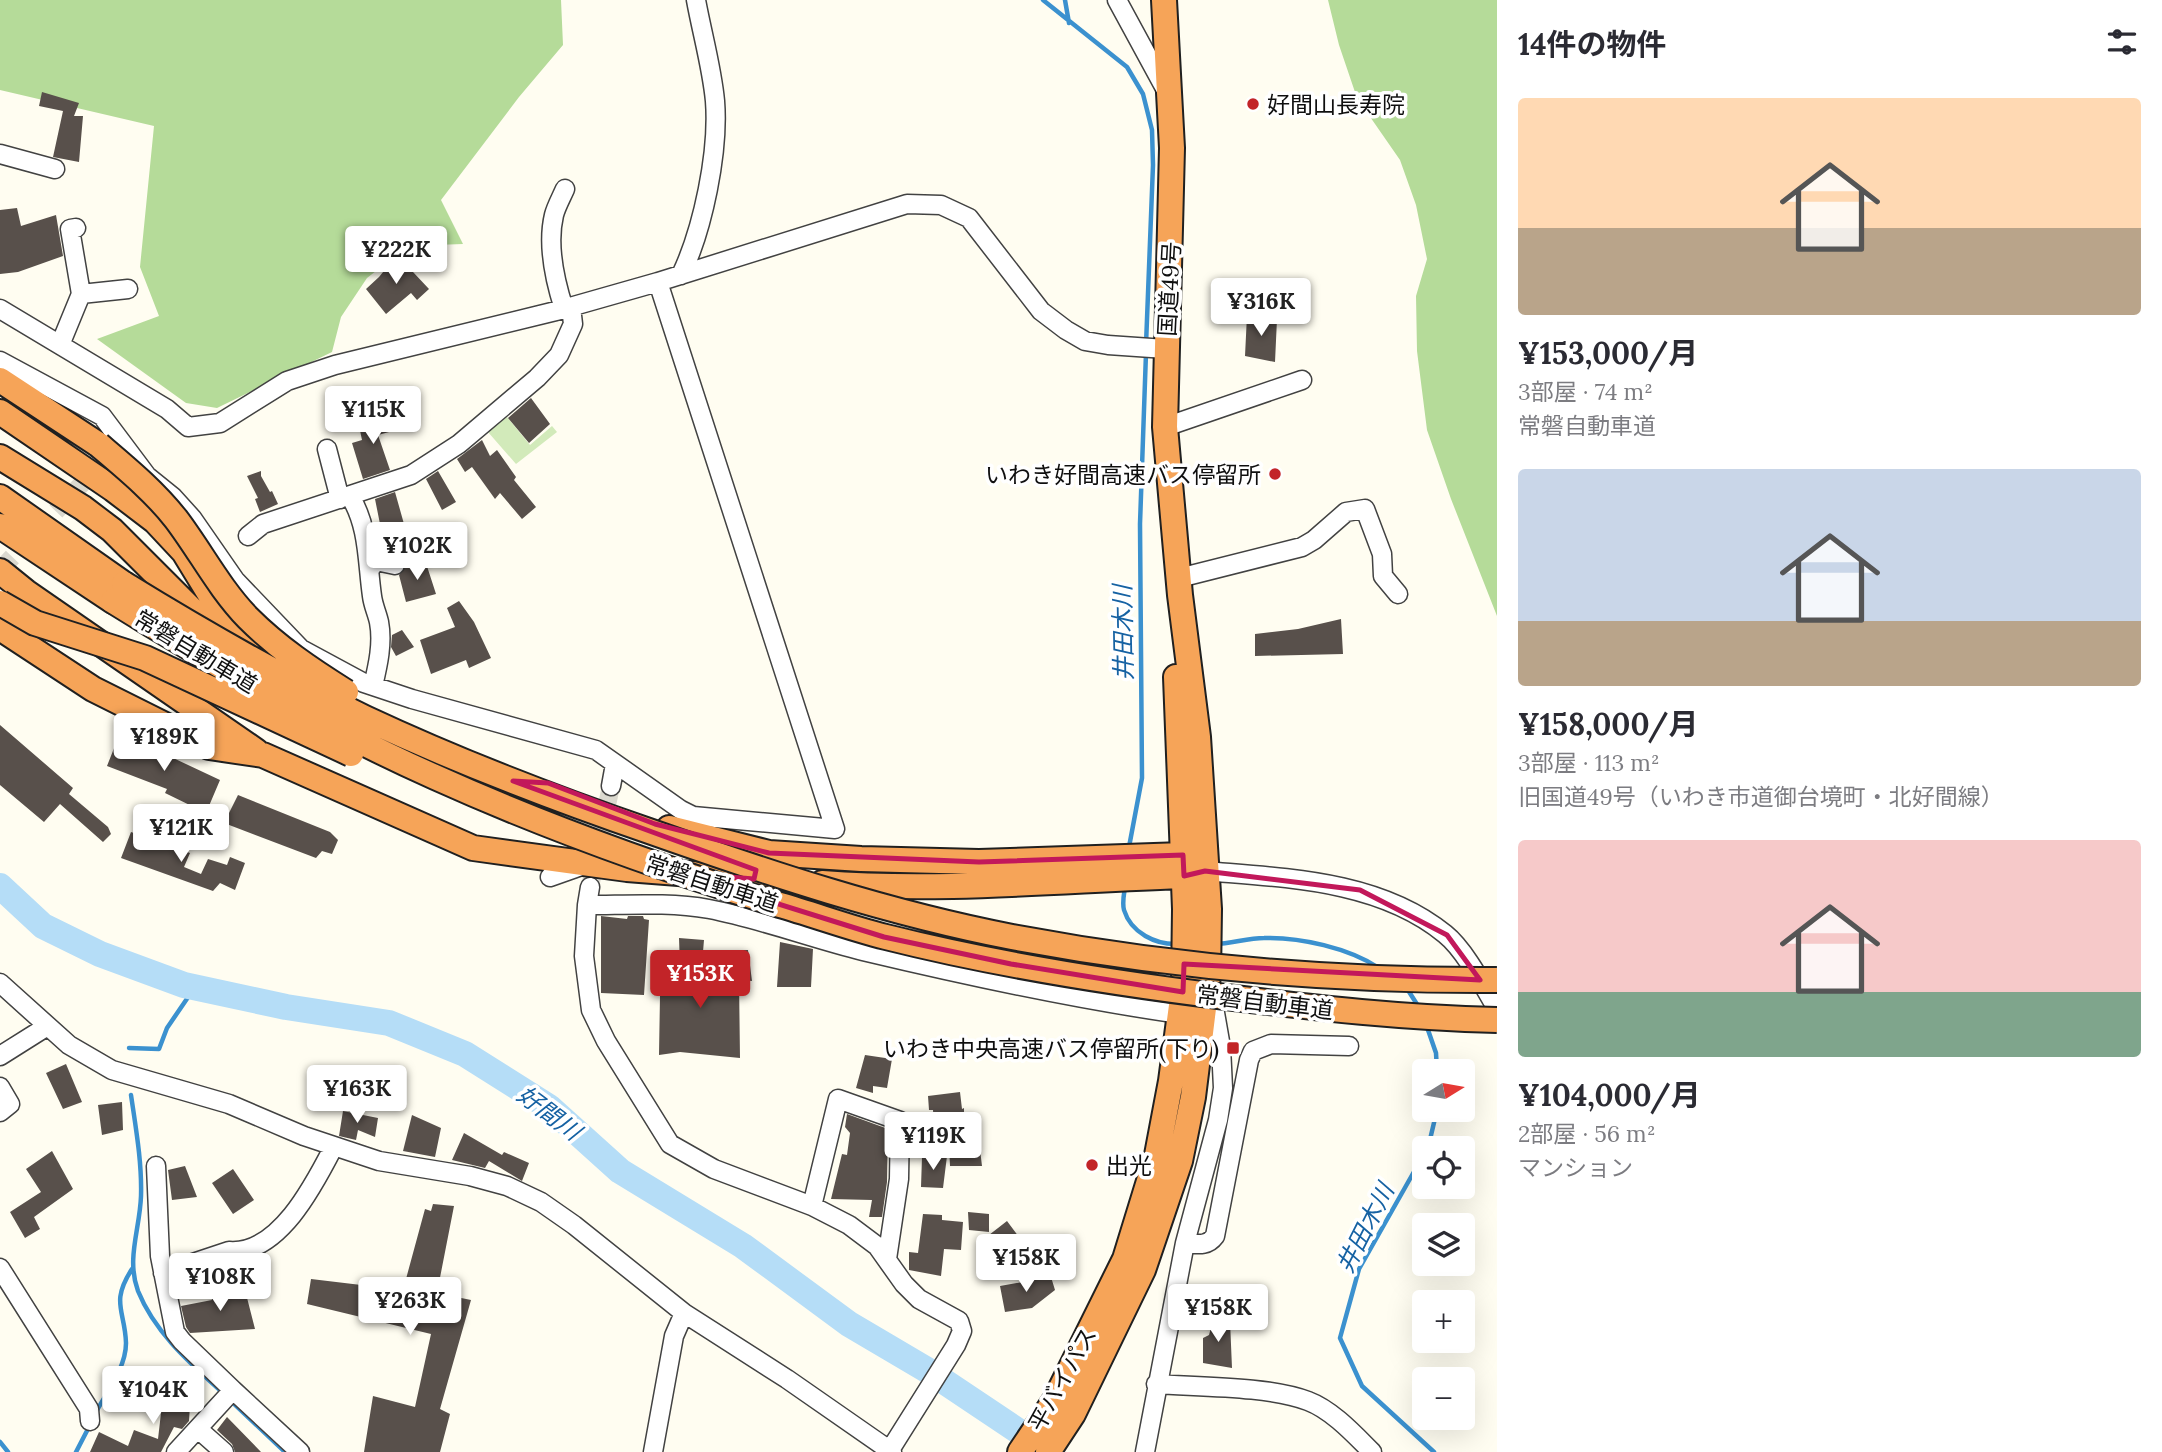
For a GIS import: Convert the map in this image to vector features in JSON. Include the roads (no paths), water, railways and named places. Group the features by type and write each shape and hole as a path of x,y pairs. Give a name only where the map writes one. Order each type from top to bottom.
{"highway":[{"name":"国道49号","path":"1164,0 1170,97 1172,212 1170,300 1160,348 1179,578 1198,737 1190,867"},
{"path":"0,380 112,445 176,519 219,584 248,618 294,659 369,707 474,764"},
{"path":"0,412 155,521 184,552 220,611 277,679"},
{"path":"0,457 83,508 112,530 246,664 378,733 484,779 548,783 655,824 769,853 1100,869"},
{"name":"常磐自動車道","path":"0,497 118,592 234,675 435,777 556,828 713,884 884,937 1134,986 1308,1007 1426,1018 1497,1020"},
{"name":"常磐自動車道","path":"0,526 118,592 178,618 285,677 367,718 547,795 746,867 879,905 1013,937 1199,965 1423,980 1497,980"},
{"path":"0,570 26,592 263,755 473,848 589,876 626,869 863,886 1149,866 1190,867"},
{"path":"0,603 35,623 145,658 386,769 556,828"},
{"path":"0,628 93,689 209,747 263,755"},
{"name":"平バイパス","path":"1020,1452 1064,1407 1143,1270 1180,1161 1194,1097 1200,963 1197,909 1190,867"},
{"name":"平バイパス","path":"1048,1452 1125,1259 1157,1155 1180,1014 1200,963"}],"street":[{"path":"681,275 694,248 705,206 715,128 715,100 696,0"},
{"path":"1117,0 1170,97"},
{"path":"0,154 55,169"},
{"path":"248,536 263,524 411,475 459,444 537,378 559,355 573,324 558,289 552,235 554,215 565,190"},
{"path":"0,309 167,409 188,426 220,423 288,381 335,365 568,308 907,204 941,205 969,218 1041,311 1066,330 1085,341 1135,348 1160,348"},
{"path":"60,345 81,294 70,229 76,228"},
{"path":"0,361 102,416 112,445 192,518 235,580 301,649 373,686 596,750 693,816 835,829 658,282"},
{"path":"81,294 128,289"},
{"path":"1165,426 1302,380"},
{"path":"327,449 345,498 359,511 370,569 372,598 379,624 380,656 373,686"},
{"path":"1179,578 1302,547 1346,512 1365,509 1382,554 1383,576 1398,594"},
{"path":"370,569 376,561 395,565"},
{"path":"611,786 615,764"},
{"path":"1190,867 1360,890 1416,915 1447,935 1474,971 1497,1009"},
{"path":"0,983 69,1045 112,1070 229,1104 304,1136 379,1161 470,1176 507,1186 541,1202 684,1313 893,1446 956,1345 962,1331 959,1321 919,1299 877,1246 849,1225 812,1206 714,1169 670,1144 606,1041 591,1010 584,956 589,876 550,877"},
{"path":"587,905 666,905 707,909 772,924 854,949 1041,992 1180,1014"},
{"path":"1144,1452 1185,1243 1223,1088 1217,1019 1200,963"},
{"path":"0,1056 46,1027"},
{"path":"1185,1243 1204,1245 1211,1242 1214,1236 1253,1051 1271,1044 1349,1046"},
{"path":"0,1087 10,1104 0,1112"},
{"path":"812,1206 838,1100 900,1121 900,1179 887,1259"},
{"path":"163,1273 264,1241 279,1229 302,1201 334,1146"},
{"path":"156,1166 163,1273 175,1332 228,1395 300,1452"},
{"path":"2,1277 89,1409 90,1421"},
{"path":"653,1452 674,1336 684,1313"},
{"path":"1156,1384 1275,1394 1309,1402 1353,1433 1372,1452"},
{"path":"176,1452 228,1395"},
{"path":"198,1429 224,1452"}],"waterway":[{"name":"井田木川","path":"1043,0 1127,67 1143,94 1152,130 1153,165 1146,345"},
{"path":"1065,0 1069,23"},
{"name":"井田木川","path":"1129,847 1142,778 1140,524 1146,353"},
{"name":"好間川","path":"0,886 43,926 100,954 184,985 286,1007 389,1023 465,1054 549,1107 620,1171 743,1246 849,1324 927,1370 1048,1451"},
{"name":"井田木川","path":"1125,887 1123,907 1132,925 1153,940 1178,944"},
{"name":"井田木川","path":"1215,944 1258,938 1293,939 1339,949 1379,968"},
{"path":"129,1048 159,1049 167,1028 195,987"},
{"name":"井田木川","path":"1406,987 1420,1009"},
{"name":"井田木川","path":"1427,1027 1436,1059"},
{"path":"131,1095 141,1184 133,1256 138,1291 164,1334 186,1359 223,1393"},
{"name":"井田木川","path":"1431,1136 1434,1122"},
{"name":"井田木川","path":"1412,1175 1359,1269 1340,1338 1362,1386 1434,1452"},
{"path":"95,1414 123,1362 126,1343 120,1299 132,1269"},
{"path":"229,1399 285,1452"},
{"path":"76,1452 90,1425"},
{"path":"0,1442 8,1452"}],"tunnel":[{"path":"0,570 115,449"},
{"path":"590,887 611,786"}],"place":[{"name":"好間山長寿院","path":"1253,104"},
{"name":"いわき好間高速バス停留所","path":"1275,474"},
{"name":"いわき中央高速バス停留所(下り)","path":"1233,1048"},
{"name":"出光","path":"1092,1165"}]}
